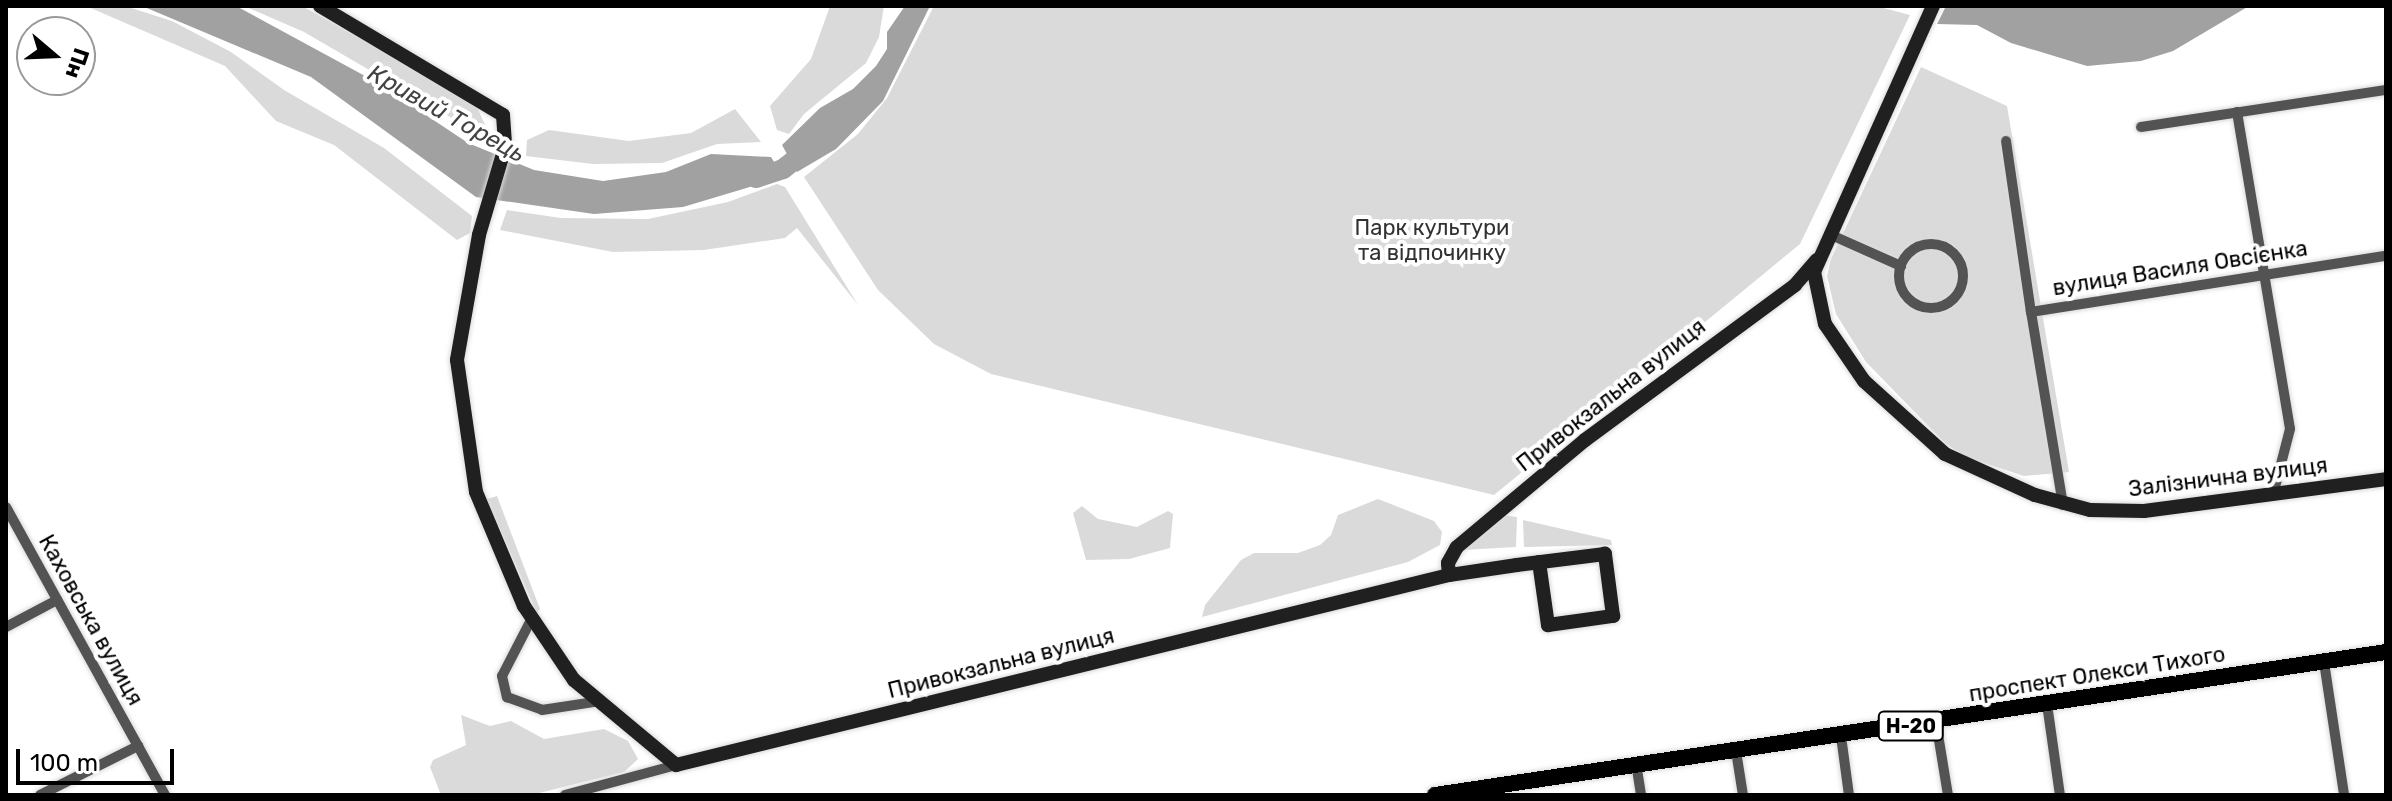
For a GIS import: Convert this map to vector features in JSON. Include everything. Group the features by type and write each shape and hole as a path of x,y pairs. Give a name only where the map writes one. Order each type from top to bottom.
{"main road":[{"name":"проспект Олекси Тихого","path":"1435,795 2386,652"}],"street":[{"path":"320,6 503,115 505,147 479,235 457,360 476,492 532,618 574,680 676,765"},
{"name":"Залізнична вулиця","path":"1933,6 1817,260 1815,292 1825,324 1864,381 1945,454 2063,505 2144,511 2386,479"},
{"path":"2141,127 2386,90"},
{"path":"2237,112 2290,429 2273,495"},
{"path":"2006,141 2031,312"},
{"path":"1829,234 1901,266"},
{"path":"1943,246 1958,259 1961,289 1937,308 1915,304 1901,288 1901,266 1913,250 1943,246"},
{"name":"вулиця Василя Овсієнка","path":"2063,505 2031,312 2386,256"},
{"name":"Привокзальна вулиця","path":"1449,575 1448,563 1468,538 1585,440 1795,285 1817,260"},
{"name":"Каховська вулиця","path":"6,507 165,795"},
{"name":"Привокзальна вулиця","path":"565,795 1449,575 1539,562 1605,554 1613,616 1548,625 1539,562"},
{"path":"6,627 57,600"},
{"path":"532,618 502,676 507,697 542,710 601,701"},
{"path":"2324,662 2344,795"},
{"path":"2047,704 2060,795"},
{"path":"1936,722 1948,795"},
{"path":"1841,736 1849,795"},
{"path":"40,795 138,746"},
{"path":"1736,751 1743,795"},
{"path":"1636,763 1641,795"}],"green space":[{"path":"86,6 125,6 172,21 231,52 284,90 384,148 472,216 470,233 457,240 334,145 276,121 225,66"},
{"path":"244,6 302,6 475,103 493,142 304,32"},
{"path":"830,6 884,6 879,37 866,63 804,114 789,134 777,130 770,106 811,59"},
{"name":"Парк культури та відпочинку","path":"934,6 1876,6 1910,15 1800,244 1494,495 991,374 934,344 878,290 804,177 858,134 887,98"},
{"path":"1921,67 2007,106 2069,472 2024,476 1966,457 1945,443 1866,362 1836,314 1827,276 1831,259"},
{"path":"735,109 761,142 717,144 662,163 593,164 526,156 527,140 549,130 629,141 691,133"},
{"path":"777,184 785,187 858,305 797,228 785,238 704,250 613,252 500,230 507,210 561,218 648,219 728,202"},
{"path":"497,496 540,609 537,613 487,499"},
{"path":"1378,499 1434,521 1442,532 1440,545 1408,562 1202,617 1205,605 1241,560 1254,553 1298,553 1320,545 1331,535 1338,515"},
{"path":"1082,506 1098,519 1137,527 1168,511 1173,514 1170,548 1129,559 1086,560 1073,513"},
{"path":"1502,515 1517,517 1516,547 1462,550"},
{"path":"1523,520 1611,540 1612,545 1524,547"},
{"path":"461,715 490,726 511,721 544,739 604,729 628,741 638,759 624,772 531,795 441,795 430,767 433,760 466,745"}],"shaded area":[{"path":"142,6 236,6 378,83 468,143 534,170 603,181 666,172 711,154 771,157 783,177 683,207 594,214 476,197 311,77"},
{"path":"905,6 930,6 883,101 836,149 797,172 782,145 820,108 853,89 876,66 887,49 887,32"},
{"path":"1946,6 2249,6 2173,51 2141,61 2087,66 2011,43 1977,25 1937,24"}],"waterway":[{"name":"Кривий Торець","path":"756,178 783,169 811,147"}]}
